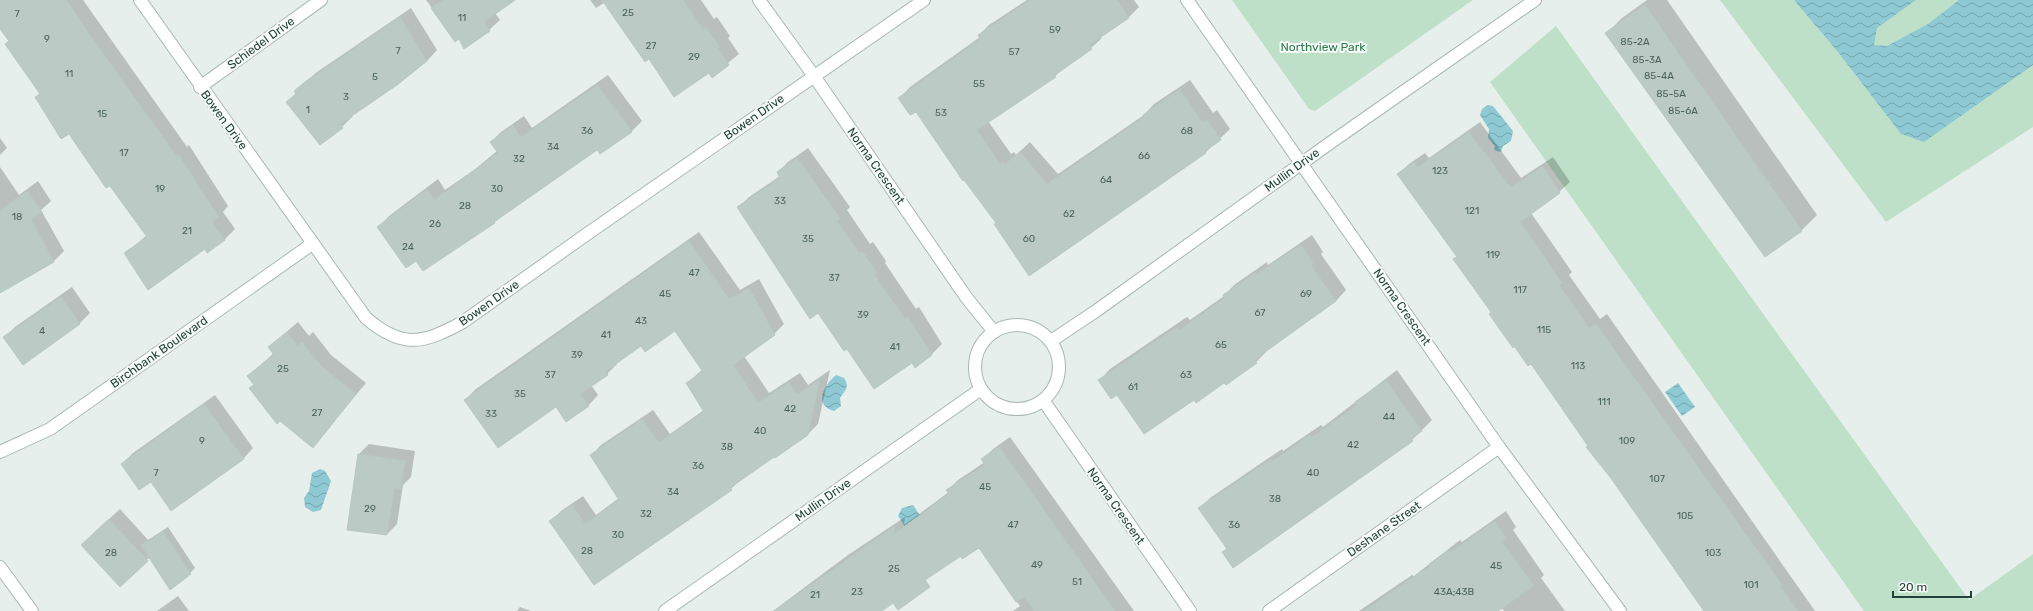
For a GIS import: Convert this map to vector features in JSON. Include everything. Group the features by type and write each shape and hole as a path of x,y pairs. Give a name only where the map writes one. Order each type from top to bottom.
{"street":[{"name":"Bowen Drive","path":"140,0 200,87 366,318 379,329 393,337 411,340 428,338 446,332 463,322 593,229 924,0"},
{"name":"Schiedel Drive","path":"200,87 321,0"},
{"name":"Norma Crescent","path":"759,0 814,76 966,297 994,332"},
{"name":"Norma Crescent","path":"1187,0 1499,447 1620,611"},
{"name":"Mullin Drive","path":"1051,341 1096,311 1302,163 1535,0"},
{"name":"Birchbank Boulevard","path":"0,452 50,429 312,244"},
{"path":"1009,326 1025,326 1039,331 1051,341 1057,354 1059,370 1054,387 1043,400 1028,408 1011,409 995,403 981,388 976,375 976,358 983,343 994,332 1009,326"},
{"name":"Mullin Drive","path":"665,611 981,388"},
{"name":"Norma Crescent","path":"1043,400 1190,611"},
{"name":"Deshane Street","path":"1269,611 1499,447"},
{"path":"0,567 32,611"}],"green space":[{"name":"Northview Park","path":"1232,0 1473,0 1315,111 1309,109"},
{"path":"1720,0 2033,0 2033,127 1886,222"},
{"path":"1556,26 1969,600 2033,554 2033,611 1864,611 1490,82"}],"water":[{"path":"1794,0 1916,0 1877,28 1874,45 1887,46 1928,24 1959,0 2033,0 2033,65 1924,142 1901,134 1838,52"},
{"path":"1488,105 1493,106 1513,131 1511,141 1503,146 1501,152 1494,150 1495,146 1488,138 1489,129 1480,115 1482,109"},
{"path":"836,375 844,378 847,386 840,398 841,406 834,411 828,408 822,400 825,389"},
{"path":"1678,383 1695,407 1682,416 1665,392"},
{"path":"320,469 325,471 331,481 321,510 313,512 305,507 304,498 309,491 312,473"},
{"path":"913,505 931,532 916,543 898,516 902,508"}],"building":[{"path":"0,0 66,0 128,89 177,156 179,155 197,182 196,183 219,217 212,222 225,240 207,253 205,249 148,290 124,253 147,237 110,186 106,188 69,134 61,139 35,97 40,94 5,44 9,41 0,29"},
{"path":"443,0 515,0 484,22 490,31 464,49 459,39 455,42 431,8"},
{"path":"602,0 683,0 703,29 706,27 720,47 718,48 729,65 712,78 709,73 674,97 649,59 645,62"},
{"path":"1030,0 1117,0 1129,18 1089,45 1092,49 1055,75 1056,77 977,130 1000,164 1003,162 1005,164 1020,152 1047,184 1144,117 1143,115 1180,89 1202,122 1207,120 1221,140 1205,151 1206,153 1029,276 994,224 996,223 964,180 963,181 916,112 910,115 898,98 980,39 978,35"},
{"path":"1645,5 1802,231 1765,257 1605,33"},
{"path":"400,17 427,61 397,85 340,124 343,128 320,145 286,102 296,94 294,91 305,82"},
{"path":"598,85 632,132 600,154 597,150 494,222 495,223 423,271 416,261 406,268 377,227 427,189 434,200 469,175 498,153 490,142 513,125 521,137"},
{"path":"1469,132 1511,188 1543,166 1560,193 1520,222 1562,283 1559,285 1589,328 1596,324 1782,585 1780,586 1798,611 1704,611 1610,477 1586,447 1588,446 1531,364 1528,366 1514,346 1513,348 1489,314 1491,312 1453,259 1457,257 1397,174 1414,162 1418,167"},
{"path":"797,158 840,218 837,221 859,253 862,251 877,273 874,274 905,319 908,317 932,355 915,368 912,363 874,389 847,349 844,351 818,313 810,319 737,207 780,178 777,172"},
{"path":"27,191 42,212 31,219 54,262 0,293 0,210"},
{"path":"689,241 729,299 749,288 775,335 733,365 758,403 789,382 797,394 820,379 808,435 775,458 774,457 730,488 732,490 594,585 549,521 572,505 585,524 619,500 590,455 642,419 659,443 704,412 686,383 703,372 675,331 645,352 641,346 606,371 608,375 580,394 589,406 566,422 556,407 498,448 464,400"},
{"path":"1301,245 1313,263 1311,265 1336,301 1254,360 1257,363 1226,385 1224,383 1196,403 1194,400 1144,434 1117,395 1111,399 1098,380 1177,327 1179,330 1225,298 1223,295 1256,272 1257,274"},
{"path":"61,297 80,324 23,365 3,337"},
{"path":"287,332 298,346 302,342 321,366 356,394 313,448 280,421 277,424 249,388 254,385 247,376 274,355 268,347"},
{"path":"1386,380 1422,431 1411,439 1413,441 1233,568 1222,552 1227,549 1198,508 1271,459 1273,461 1310,435 1312,437 1357,405 1355,402"},
{"path":"204,404 244,459 171,511 151,482 139,490 121,464"},
{"path":"999,446 1115,611 1034,611 1024,597 1016,602 979,548 962,559 961,556 925,580 930,587 898,610 893,603 882,611 774,611 895,526 894,534 949,494 946,490 985,465 981,459"},
{"path":"358,454 405,461 401,489 394,488 387,535 347,530"},
{"path":"109,519 148,561 120,587 81,545"},
{"path":"1495,521 1506,538 1502,541 1534,586 1498,611 1364,611 1430,566 1429,564 1449,550 1451,552"},
{"path":"163,531 191,574 170,590 141,545"}]}
